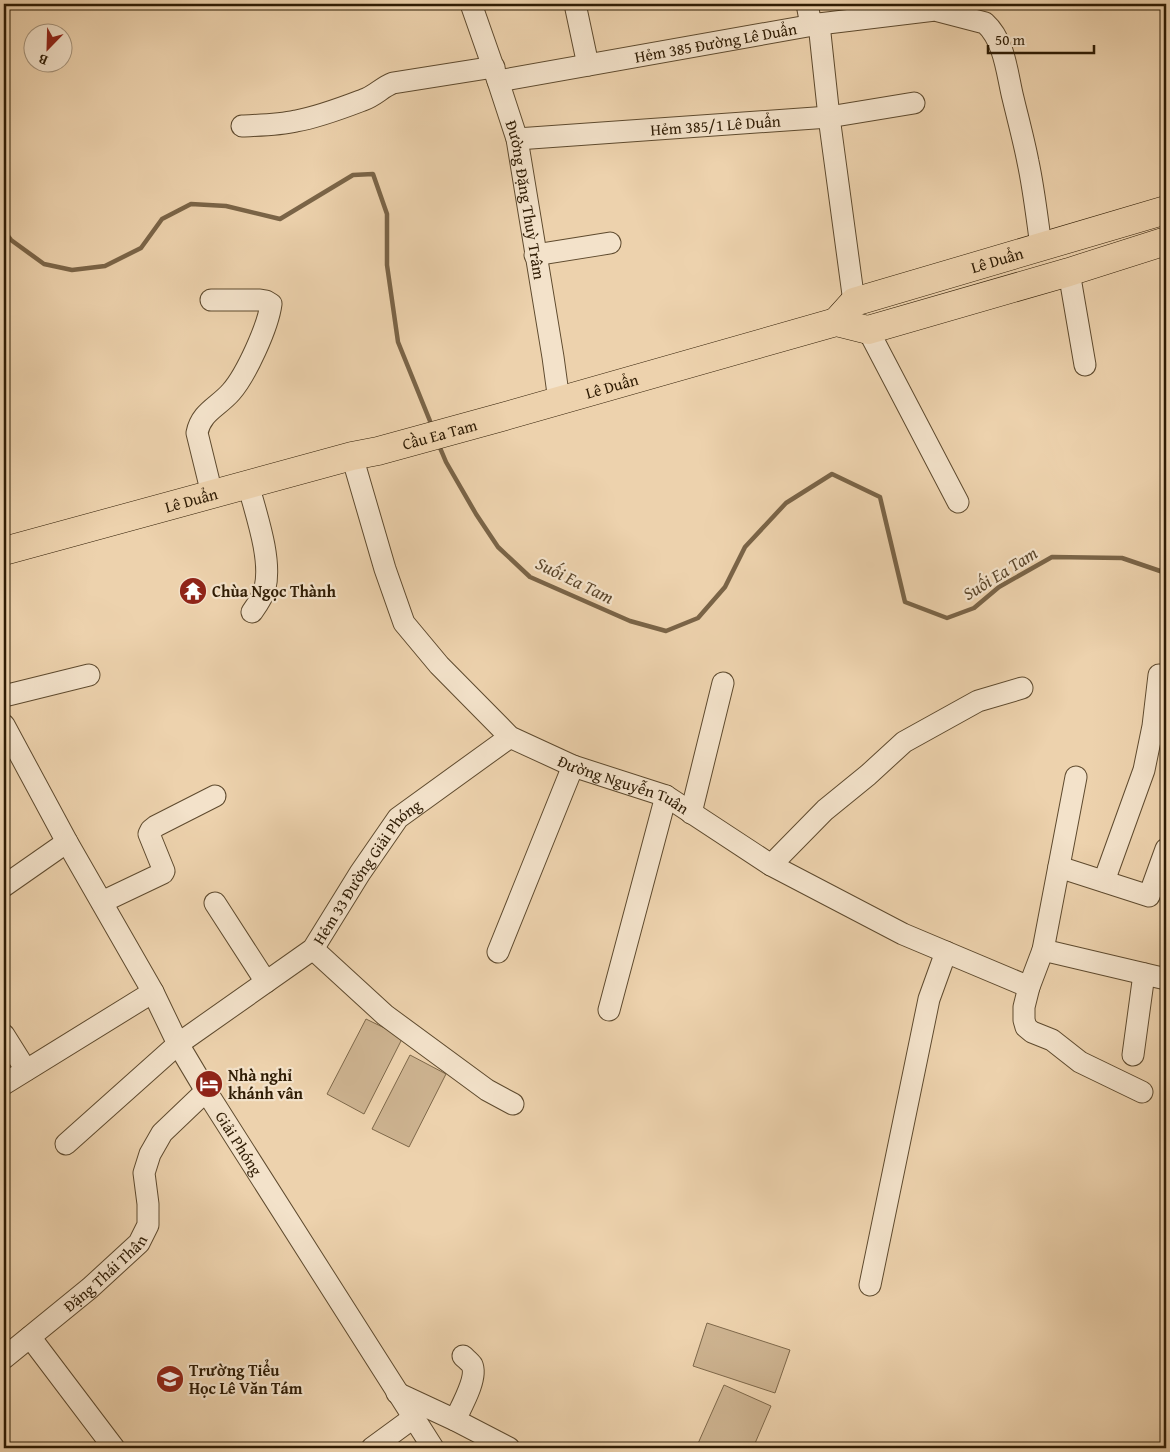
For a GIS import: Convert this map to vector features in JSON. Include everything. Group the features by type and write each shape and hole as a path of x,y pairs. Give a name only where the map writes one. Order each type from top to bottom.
{"main road":[{"name":"Lê Duẩn","path":"502,417 845,312 1041,246 1166,210"},
{"name":"Lê Duẩn","path":"845,312 868,330 1069,272 1166,241"},
{"name":"Cầu Ea Tam","path":"365,453 502,417"},
{"name":"Lê Duẩn","path":"4,551 365,453"}],"street":[{"name":"Đường Đặng Thuỳ Trâm","path":"471,4 496,74 516,139 553,357 558,401"},
{"path":"575,4 588,65"},
{"path":"807,4 815,25 829,118 845,312"},
{"name":"Hẻm 385 Đường Lê Duẩn","path":"242,126 296,122 365,99 393,83 588,65 815,25 935,10 985,23 996,36 1006,67 1028,162 1041,246"},
{"name":"Hẻm 385/1 Lê Duẩn","path":"516,139 829,118 914,104"},
{"path":"535,255 610,244"},
{"path":"1069,272 1085,365"},
{"path":"212,300 260,300 270,304 268,320 263,334 239,382 203,417 199,425 198,433 212,494"},
{"path":"868,330 958,502"},
{"name":"Đường Nguyễn Tuân","path":"365,453 385,569 404,623 439,665 510,737 573,766 666,796 771,865 903,934 1029,987"},
{"path":"248,484 265,552 267,575 265,590 252,612"},
{"path":"4,696 89,676"},
{"path":"1104,881 1144,770 1153,726 1159,676"},
{"path":"691,813 723,683"},
{"path":"771,865 824,810 868,775 904,742 978,701 1022,688"},
{"name":"Hẻm 33 Đường Giải Phóng","path":"66,1144 178,1044 312,949 360,873 398,818 510,737"},
{"name":"Giải Phóng","path":"7,738 154,992 178,1044 206,1091 433,1448"},
{"path":"498,952 573,766"},
{"path":"1076,777 1044,950 1029,987 1024,1007 1024,1020 1026,1027 1032,1032 1052,1040 1080,1062 1142,1092"},
{"path":"102,902 163,873 164,870 149,834 151,830 215,796"},
{"path":"609,1010 666,796"},
{"path":"4,886 67,842"},
{"path":"1059,867 1149,896 1166,849"},
{"path":"215,903 266,982"},
{"path":"312,949 385,1015 487,1090 513,1104"},
{"path":"1044,950 1166,979"},
{"path":"870,1285 929,999 946,952"},
{"path":"1133,1055 1144,974"},
{"path":"4,1084 154,992"},
{"path":"4,1034 26,1070"},
{"name":"Đặng Thái Thân","path":"4,1358 90,1288 139,1243 148,1225 148,1204 144,1174 150,1154 162,1133 206,1091"},
{"path":"30,1336 114,1448"},
{"path":"455,1420 473,1379 474,1372 471,1364 463,1356"},
{"path":"397,1393 509,1448"},
{"path":"372,1448 413,1418"}],"shaded area":[{"path":"366,1019 403,1037 364,1114 327,1094"},
{"path":"410,1055 446,1074 409,1147 372,1129"},
{"path":"707,1323 790,1350 775,1393 693,1366"},
{"path":"724,1385 771,1406 753,1448 696,1448"}],"waterway":[{"name":"Suối Ea Tam","path":"4,231 11,240 44,264 72,270 105,266 141,248 162,219 191,204 226,206 280,219 353,175 373,174 387,214 387,265 398,342 432,426"},
{"name":"Suối Ea Tam","path":"438,443 446,462 476,514 498,547 530,577 630,621 666,631 698,618 725,587 745,547 786,503 832,474 880,497 905,602 947,618 974,608 999,587 1052,557 1122,558 1166,573"}],"place":[{"name":"Chùa Ngọc Thành","path":"193,591"},
{"name":"Nhà nghỉ khánh vân","path":"209,1084"},
{"name":"Trường Tiểu Học Lê Văn Tám","path":"170,1379"}]}
